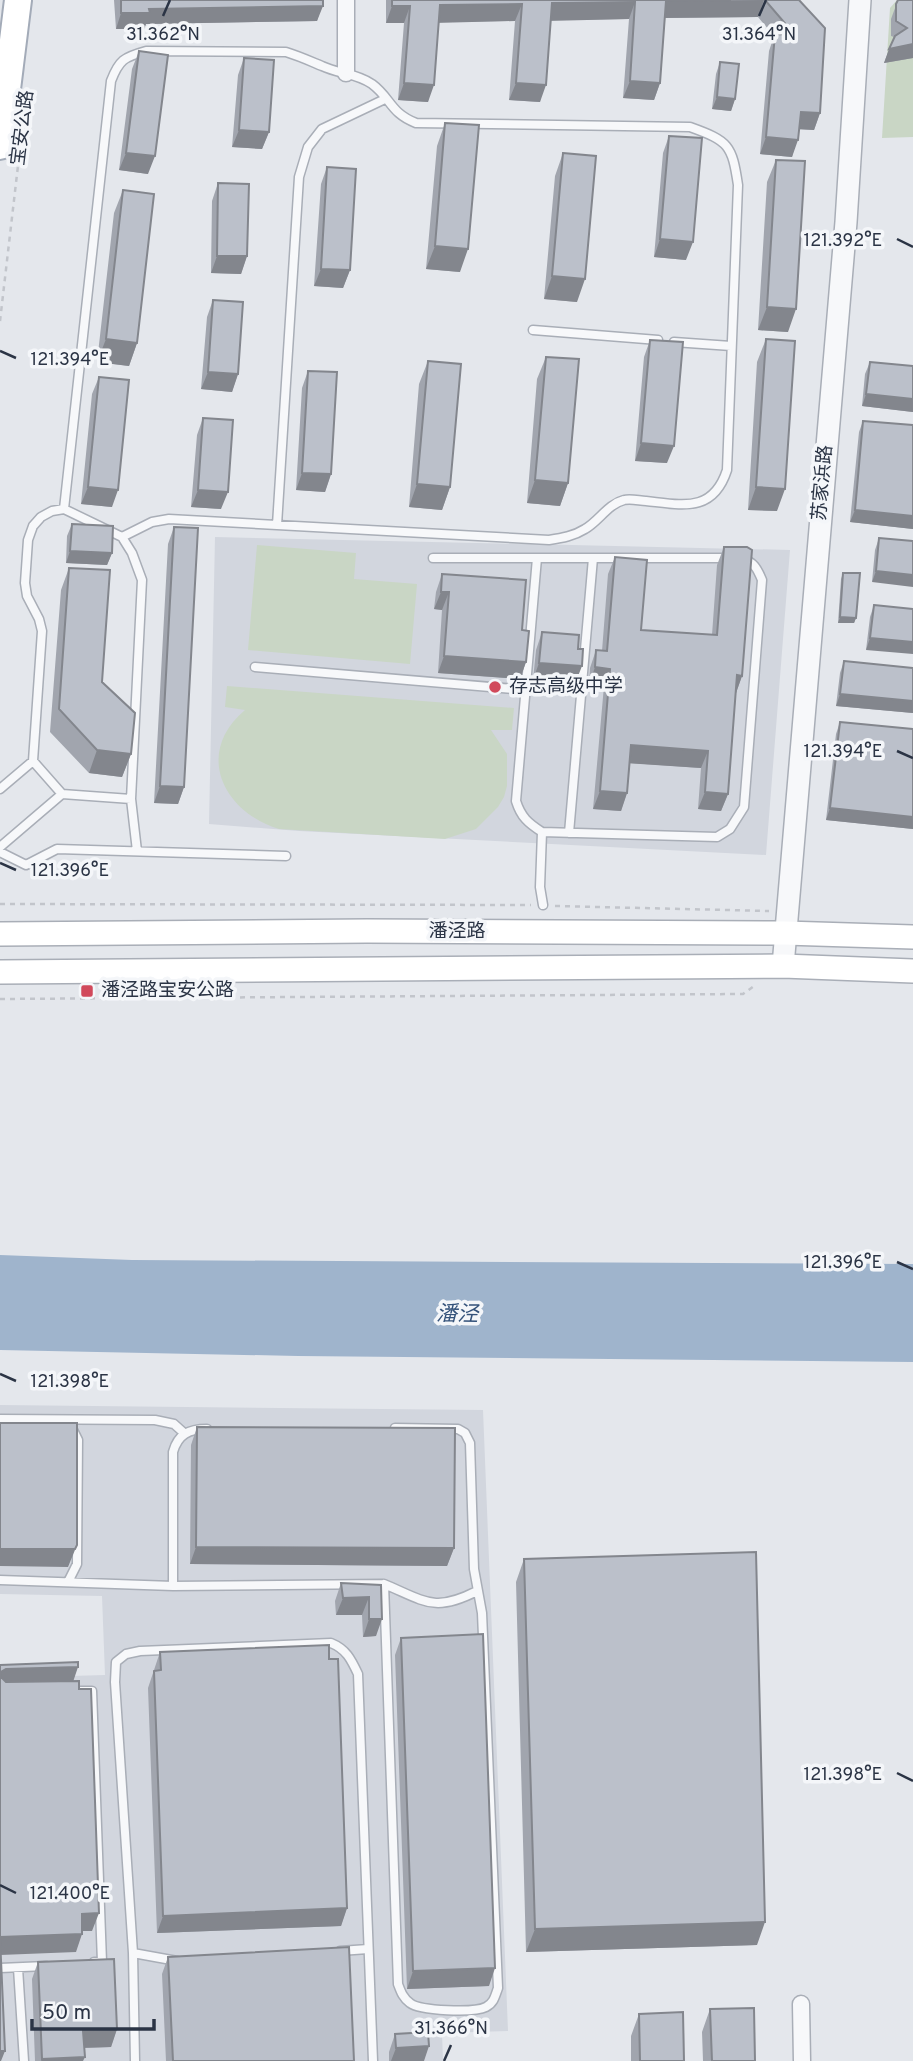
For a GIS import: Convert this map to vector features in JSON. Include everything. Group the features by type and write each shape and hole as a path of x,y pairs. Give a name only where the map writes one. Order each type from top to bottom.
{"main road":[{"name":"宝安公路","path":"10,150 18,0"},
{"name":"潘泾路","path":"0,934 354,932 786,922 913,937"},
{"name":"潘泾路","path":"0,972 783,966 913,971"}],"street":[{"path":"346,0 346,72"},
{"name":"苏家浜路","path":"783,966 846,222 860,0"},
{"path":"802,2004 802,2061"}],"lane":[{"path":"64,509 111,81 118,63 130,55 146,51 286,52 323,67 361,77 376,87 402,117 416,123 690,127 717,136 733,155 738,185 727,470 722,485 710,497 699,503 683,505 625,499 611,506 587,528 569,537 549,540 169,519 152,522 122,537"},
{"path":"277,525 299,177 308,147 322,130 385,99"},
{"path":"533,331 730,346"},
{"path":"131,799 62,794 33,761 42,631 40,619 27,596 25,583 28,540 33,526 41,517 52,511 64,509 122,537 132,553 142,580 131,799 137,851"},
{"path":"433,558 537,558 593,558 742,558 757,567 762,580 744,807 730,829 717,837 542,832 528,823 520,813 516,801 537,558"},
{"path":"569,833 593,558"},
{"path":"255,667 526,690"},
{"path":"0,789 33,761"},
{"path":"62,794 0,850 26,865 57,849 286,856"},
{"path":"542,832 540,887 543,905"},
{"path":"0,1419 166,1421 184,1433"},
{"path":"65,1419 78,1440 77,1564 68,1582"},
{"path":"382,1428 458,1429 465,1433 470,1443 474,1569 482,1614 498,1988 494,1999 487,2006 474,2009 423,2008 411,2004 402,1996 398,1984 384,1584"},
{"path":"173,1586 173,1452 176,1441 184,1433 195,1429 222,1429"},
{"path":"0,1580 173,1586 384,1584 429,1604 458,1601 477,1591"},
{"path":"135,2061 134,1953 115,1682 116,1662 126,1654 139,1651 331,1643 342,1647 358,1674 373,2061"},
{"path":"66,1692 92,1691 102,1962 90,1963"},
{"path":"329,1952 368,1950"},
{"path":"134,1953 170,1961 184,1960"},
{"path":"0,1968 54,1965"},
{"path":"18,1968 24,2061"}],"path":[{"name":"宝安公路","path":"0,321 10,150"},
{"name":"潘泾路","path":"0,904 543,905 786,922"},
{"path":"0,999 743,994 783,966"}],"shaded area":[{"name":"存志高级中学","path":"215,537 790,550 766,855 209,824"},
{"path":"0,1405 483,1410 508,2031 442,2033 443,2061 0,2061 0,1678 105,1675 102,1596 0,1594"}],"green space":[{"path":"897,0 913,0 913,137 882,138 890,8"},
{"path":"257,545 356,553 354,579 417,584 410,664 248,650"},
{"path":"227,686 514,708 512,730 491,730 507,754 507,786 504,797 476,829 445,839 279,829 259,821 230,795 222,779 219,762 221,744 230,727 245,710 225,707"}],"water":[{"name":"潘泾","path":"0,1255 132,1260 913,1264 913,1362 0,1350"}],"building":[{"path":"121,0 323,0 323,6 149,9 150,13 121,13"},
{"path":"392,0 731,0 666,1 660,83 630,81 635,2 552,3 546,85 516,83 522,4 440,5 434,85 404,83 410,6 392,6"},
{"path":"765,0 799,0 825,28 820,113 801,112 798,140 766,137 775,34 795,35"},
{"path":"898,0 913,0 913,44 889,49 895,36 907,28 896,21"},
{"path":"139,51 168,55 155,156 126,153"},
{"path":"244,58 274,60 269,132 239,130"},
{"path":"720,62 739,64 735,99 717,97"},
{"path":"445,123 479,125 468,249 435,246"},
{"path":"669,136 702,138 693,242 660,239"},
{"path":"563,153 596,156 585,279 552,276"},
{"path":"776,160 805,161 796,309 767,307"},
{"path":"327,167 356,169 350,270 321,269"},
{"path":"218,183 249,184 247,256 217,256"},
{"path":"123,190 154,194 137,343 106,339"},
{"path":"213,300 243,302 238,374 208,372"},
{"path":"766,339 795,341 785,489 756,487"},
{"path":"650,340 683,342 674,446 641,443"},
{"path":"546,357 579,359 568,483 535,480"},
{"path":"428,361 461,364 450,487 417,484"},
{"path":"870,362 913,366 913,399 866,394"},
{"path":"308,371 337,372 331,474 302,473"},
{"path":"99,377 129,380 118,490 88,487"},
{"path":"203,418 233,420 228,492 198,490"},
{"path":"863,421 913,425 913,516 855,510"},
{"path":"72,524 113,526 112,553 70,551"},
{"path":"174,527 198,528 184,787 160,786"},
{"path":"879,538 913,541 913,575 876,571"},
{"path":"724,547 747,547 752,550 742,676 737,675 728,794 705,792 708,751 631,745 627,793 600,791 610,669 595,667 596,650 607,651 615,557 647,560 641,630 717,635"},
{"path":"69,568 110,570 102,682 135,713 131,754 97,750 59,709"},
{"path":"843,573 860,573 856,618 840,617"},
{"path":"442,574 526,580 522,630 529,631 526,662 444,656 449,592 441,592"},
{"path":"874,605 913,609 913,642 870,638"},
{"path":"542,632 579,635 578,649 583,649 582,666 539,663"},
{"path":"844,661 913,668 913,701 840,694"},
{"path":"840,722 913,729 913,817 830,808"},
{"path":"0,1423 77,1423 75,1549 0,1549"},
{"path":"197,1427 455,1428 454,1548 196,1547"},
{"path":"756,1552 765,1922 535,1929 524,1559"},
{"path":"341,1583 381,1585 382,1619 369,1619 369,1597 343,1598"},
{"path":"483,1634 495,1968 413,1971 401,1638"},
{"path":"329,1645 329,1659 338,1659 347,1908 163,1916 154,1671 161,1670 160,1652"},
{"path":"78,1662 78,1667 6,1669 0,1676 0,1665"},
{"path":"0,1676 6,1682 79,1681 79,1689 91,1689 99,1913 82,1914 82,1934 0,1937"},
{"path":"0,1937 5,2051 0,2051"},
{"path":"349,1947 354,2061 173,2061 168,1957"},
{"path":"114,1959 117,2029 83,2031 85,2057 42,2059 38,1962"},
{"path":"754,2008 755,2061 712,2061 710,2009"},
{"path":"683,2012 684,2061 640,2061 639,2014"},
{"path":"428,2032 429,2046 396,2048 395,2034"}],"place":[{"name":"存志高级中学","path":"495,687"},
{"name":"潘泾路宝安公路","path":"87,991"}]}
